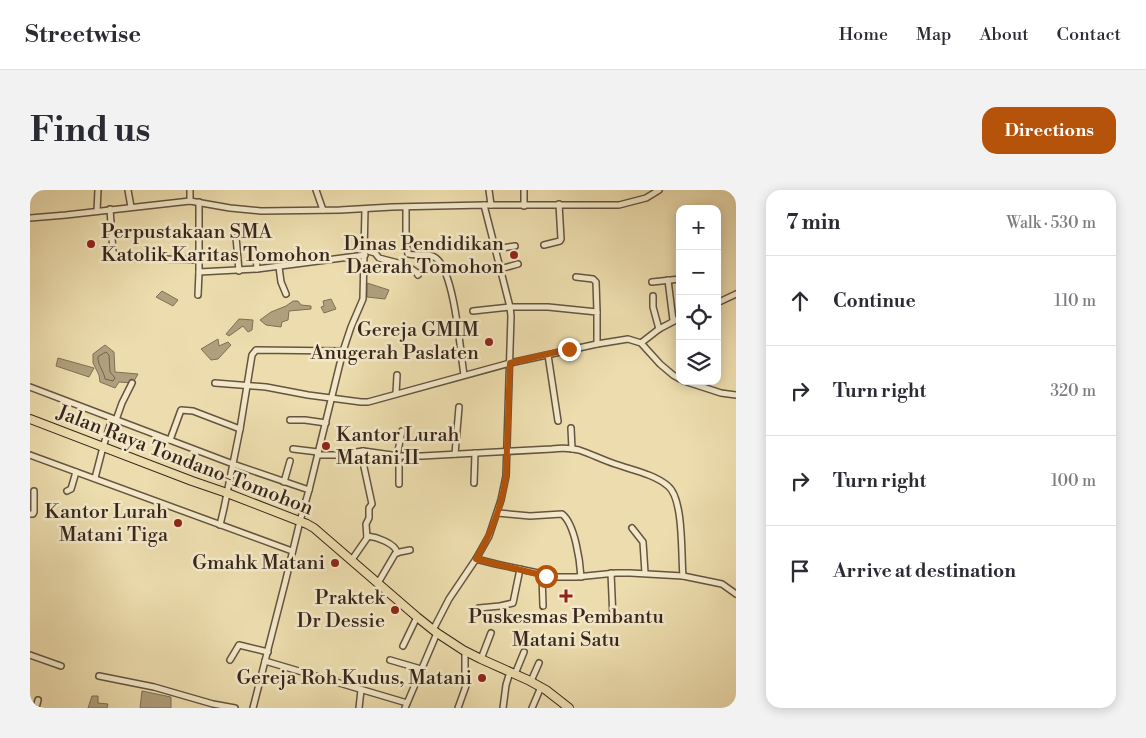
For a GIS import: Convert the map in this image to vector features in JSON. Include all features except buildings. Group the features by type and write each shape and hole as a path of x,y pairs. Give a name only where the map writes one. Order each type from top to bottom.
{"highway":[{"name":"Jalan Raya Tondano-Tomohon","path":"30,419 300,521 314,528 435,632 465,651 541,687 569,708"}],"street":[{"path":"97,211 98,190"},
{"path":"128,190 131,207"},
{"path":"190,190 190,201"},
{"path":"316,190 323,210"},
{"path":"489,190 491,205"},
{"path":"524,190 524,206"},
{"path":"30,218 190,201 244,210 323,210 559,204 619,205 646,198 659,190"},
{"path":"198,294 199,202"},
{"path":"544,245 560,241 561,239 559,204"},
{"path":"265,662 361,690 406,706 449,599 489,536 498,513 504,488 511,323 510,307 484,205"},
{"path":"406,207 406,243 408,254 406,265"},
{"path":"58,208 58,215"},
{"path":"110,209 113,252 116,256 125,258 199,260"},
{"path":"253,708 326,423 330,398 351,327 363,299 366,209"},
{"path":"236,237 239,271"},
{"path":"495,249 515,246"},
{"path":"199,272 257,270 365,252 375,253 380,258 406,265 418,275"},
{"path":"408,254 427,254 433,256 442,267 449,285 457,321 464,375"},
{"path":"256,255 257,270"},
{"path":"500,269 518,264"},
{"path":"279,267 281,282 286,294"},
{"path":"576,278 593,279 596,282 597,344"},
{"path":"652,282 676,279"},
{"path":"668,280 673,320"},
{"path":"721,301 736,294"},
{"path":"653,296 659,329"},
{"path":"473,311 510,307 548,306 597,312"},
{"path":"641,343 676,319"},
{"path":"215,383 266,387 330,398 368,402 510,363 628,339 641,343 660,364 676,377"},
{"path":"220,525 240,429 252,356 256,350 343,351"},
{"path":"548,355 558,421"},
{"path":"396,394 398,375"},
{"path":"95,478 103,447 132,383"},
{"path":"696,385 721,393 736,395"},
{"path":"30,387 233,464 309,490"},
{"path":"455,454 460,408"},
{"path":"170,440 181,410 193,411 240,429"},
{"path":"290,420 326,423"},
{"path":"571,428 572,449"},
{"path":"399,484 398,456 402,431"},
{"path":"293,449 336,455 363,451 398,456 557,448 587,453 650,475 671,488 680,514 683,576"},
{"path":"351,561 367,538 366,524 369,518 369,508 372,504 364,467 363,451"},
{"path":"474,483 475,453"},
{"path":"30,455 292,551"},
{"path":"284,482 290,462"},
{"path":"67,491 71,489 76,472"},
{"path":"30,514 34,512 34,491"},
{"path":"498,513 530,516 562,514 565,516 576,543 581,577"},
{"path":"632,528 643,542 644,573"},
{"path":"367,536 393,546 397,552"},
{"path":"378,583 397,552 410,550"},
{"path":"476,559 557,577 644,573 683,576 722,584 736,594"},
{"path":"479,608 513,603 520,569"},
{"path":"542,574 543,606"},
{"path":"611,574 613,619"},
{"path":"403,646 417,617"},
{"path":"481,659 491,633"},
{"path":"230,660 240,645 268,652"},
{"path":"458,708 467,683 465,651"},
{"path":"503,708 506,685 524,652"},
{"path":"30,655 61,666"},
{"path":"390,660 421,669"},
{"path":"530,681 539,663"},
{"path":"99,676 154,687 213,704 235,708"},
{"path":"532,708 541,687"},
{"path":"359,708 361,690"},
{"path":"36,708 38,700"}],"water":[{"path":"367,283 389,290 385,299 367,297"},
{"path":"162,291 178,300 173,306 156,297"},
{"path":"331,299 336,309 324,313 321,307 324,306 323,301"},
{"path":"293,301 298,301 301,305 311,306 311,309 289,311 288,320 282,322 281,327 266,325 260,320 271,312"},
{"path":"239,319 253,320 252,330 248,332 243,326 229,336 226,334"},
{"path":"218,339 219,346 228,342 231,345 218,359 211,360 201,349"},
{"path":"105,345 114,352 115,372 138,374 133,383 119,382 115,388 100,382 93,363 93,354"},
{"path":"58,358 94,368 89,377 56,366"},
{"path":"142,691 171,697 171,708 140,708"},
{"path":"92,696 98,696 98,703 108,704 107,708 88,708"}],"place":[{"name":"Perpustakaan SMA Katolik Karitas Tomohon","path":"91,244"},
{"name":"Dinas Pendidikan Daerah Tomohon","path":"514,255"},
{"name":"Gereja GMIM Anugerah Paslaten","path":"489,342"},
{"name":"Kantor Lurah Matani II","path":"326,446"},
{"name":"Kantor Lurah Matani Tiga","path":"178,523"},
{"name":"Gmahk Matani","path":"335,563"},
{"name":"Puskesmas Pembantu Matani Satu","path":"566,596"},
{"name":"Praktek Dr Dessie","path":"395,610"},
{"name":"Gereja Roh Kudus, Matani","path":"482,678"}],"route":[{"path":"546,576 476,559 489,536 498,513 504,488 510,363 569,349"}]}
